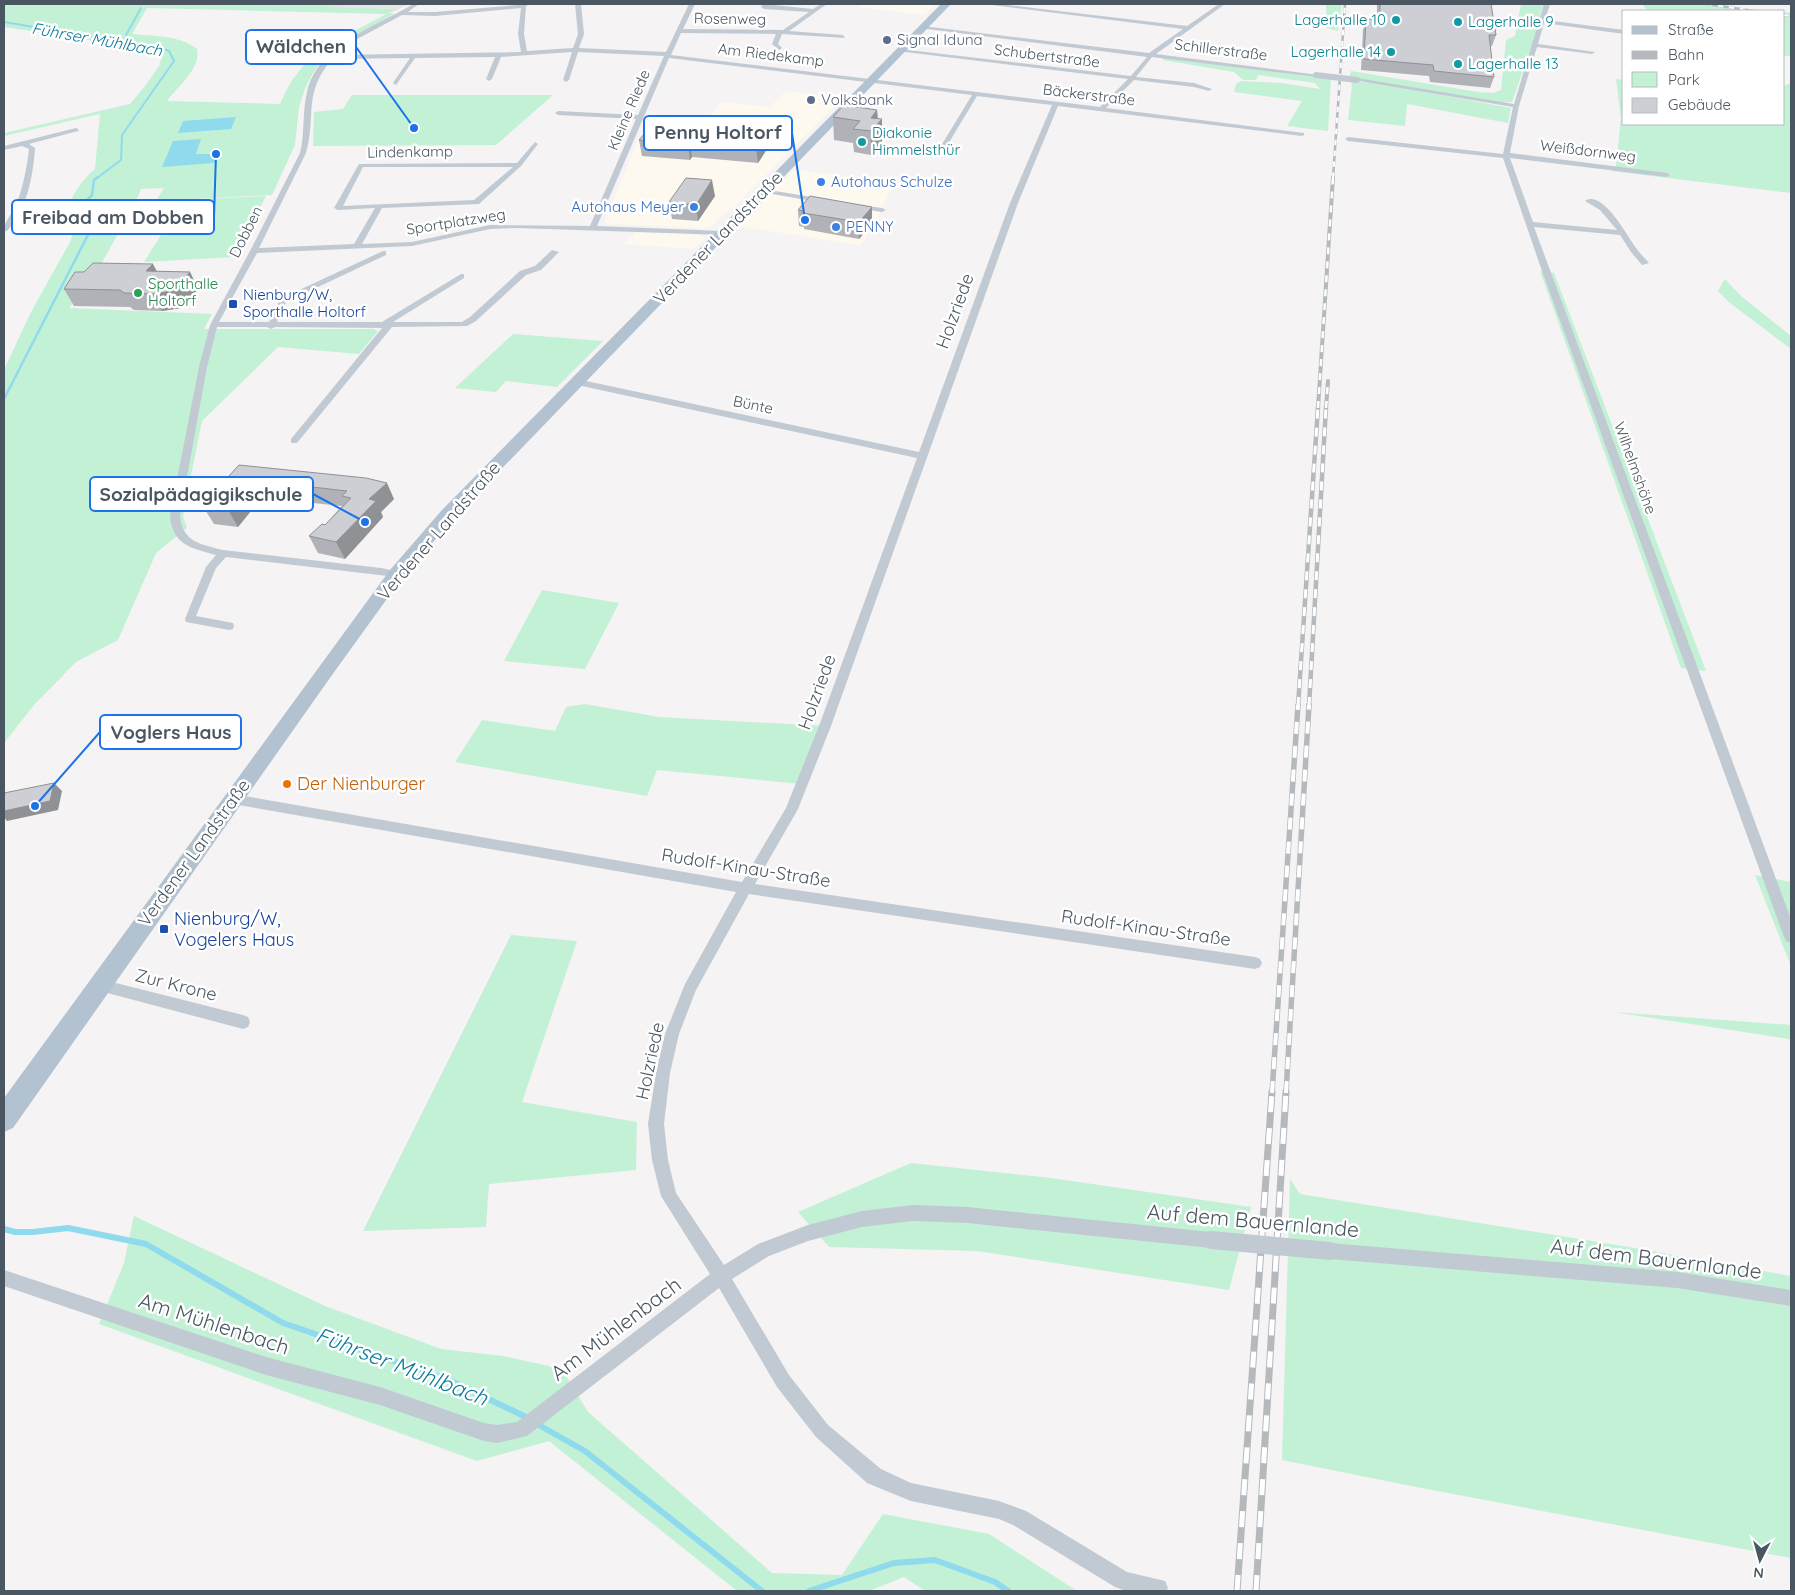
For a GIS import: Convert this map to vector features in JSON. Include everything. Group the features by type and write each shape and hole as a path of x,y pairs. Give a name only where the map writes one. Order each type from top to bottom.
{"main road":[{"name":"Verdener Landstraße","path":"4,1119 396,574 448,514 946,4"}],"street":[{"name":"Dobben","path":"396,574 223,553 195,546 183,538 176,528 174,515 201,376 214,326 254,252 303,153 307,140 309,101 312,85 320,70 331,57 348,43 416,4"},
{"path":"401,13 435,14 527,4"},
{"path":"566,80 581,34 578,4"},
{"name":"Kleine Riede","path":"593,227 667,55 692,4"},
{"path":"766,4 764,7 814,11"},
{"name":"Rosenweg","path":"779,48 775,44 782,32 824,4"},
{"path":"987,4 1188,28"},
{"path":"1102,109 1132,78 1150,54 1222,4"},
{"path":"1506,155 1516,106 1546,4"},
{"path":"520,6 524,8 522,34 524,54"},
{"path":"1542,21 1622,32"},
{"name":"Schillerstraße","path":"922,28 1357,80 1516,106"},
{"name":"Rosenweg","path":"680,31 782,32 843,37"},
{"path":"1535,45 1592,52"},
{"name":"Am Riedekamp","path":"331,57 499,55 576,50 667,55 872,80"},
{"name":"Schubertstraße","path":"900,51 1194,85 1209,89"},
{"path":"488,79 499,55"},
{"path":"396,83 413,57"},
{"name":"Bäckerstraße","path":"872,80 1302,134"},
{"path":"938,154 976,93"},
{"name":"Holzriede","path":"721,1276 669,1196 660,1160 656,1124 663,1073 672,1034 690,988 745,888 792,809 825,726 1014,204 1056,103"},
{"path":"558,113 640,117"},
{"path":"4,148 76,130"},
{"name":"Weißdornweg","path":"1348,140 1506,155 1667,175"},
{"path":"4,229 20,209 28,172 31,167 32,148 23,144"},
{"name":"Lindenkamp","path":"519,165 361,165 338,208 476,202 519,165 534,144"},
{"name":"Wilhelmshöhe","path":"1506,155 1584,376 1791,937"},
{"path":"762,191 834,202"},
{"path":"1589,201 1603,208 1623,233 1637,257 1645,263"},
{"path":"844,204 882,210"},
{"path":"357,246 380,206"},
{"path":"1530,224 1623,233"},
{"name":"Sportplatzweg","path":"254,252 412,244 490,227 593,227 722,233"},
{"path":"214,326 464,324 473,320 523,273 538,268 555,252"},
{"path":"271,327 283,301 383,253"},
{"path":"294,441 385,326 461,276"},
{"name":"Bünte","path":"577,382 923,456"},
{"path":"223,553 211,568 190,619 229,626"},
{"name":"Rudolf-Kinau-Straße","path":"233,799 745,888 1255,963"},
{"name":"Zur Krone","path":"100,985 243,1022"},
{"name":"Auf dem Bauernlande","path":"721,1276 764,1250 808,1233 862,1219 913,1212 967,1214 1211,1240 1677,1280 1791,1298"},
{"path":"721,1276 792,1392 822,1431 874,1476 911,1492 999,1510 1019,1518 1122,1580 1140,1586 1158,1588"},
{"name":"Am Mühlenbach","path":"4,1278 266,1366 380,1396 484,1432 497,1434 521,1430 617,1358 721,1276"}],"shaded area":[{"path":"410,4 399,9 334,7 321,5"},
{"path":"861,4 936,4 924,15 857,7"},
{"path":"786,91 844,97 732,209 721,215 712,227 608,224 605,222 639,137 692,141 721,102 770,107"},
{"path":"795,169 893,184 861,246 739,226 761,207 765,199"},
{"path":"636,232 694,234 707,237 694,249 623,244"}],"green space":[{"path":"4,4 323,4 334,7 399,9 389,13 394,14 343,43 323,59 315,70 306,86 299,107 295,145 272,195 156,201 164,188 141,189 94,277 69,308 212,314 204,329 373,329 378,331 359,354 278,347 202,421 183,516 187,528 156,553 118,640 76,662 34,705 4,743 4,370 30,314 70,242 74,230 68,219 67,211 72,197 95,169 100,114 4,136 4,133 130,104 159,66 162,57 156,52 135,47 4,27","holes":["147,8 386,14 320,51 298,72 280,104 167,101 192,71 197,57 197,49 190,44 174,39 132,34"]},
{"path":"1326,4 1342,4 1338,31 1327,28"},
{"path":"1521,4 1543,5 1532,45 1512,102 1497,102 1349,77 1351,71 1478,92 1493,93 1501,90 1506,40 1515,36"},
{"path":"1642,4 1701,4 1740,10 1647,10"},
{"path":"1785,12 1791,13 1791,56 1785,56"},
{"path":"1163,58 1331,79 1328,131 1287,126 1302,101 1234,92 1236,84 1241,81 1282,83 1320,89 1315,83 1258,75 1256,80 1243,80 1234,72 1163,60"},
{"path":"1616,79 1622,80 1622,125 1785,125 1785,86 1791,83 1791,193 1611,171 1616,166 1621,118"},
{"path":"1348,80 1383,84 1511,108 1508,123 1407,104 1405,126 1348,120 1352,85"},
{"path":"352,95 553,95 496,145 313,146 314,112 343,109"},
{"path":"266,196 234,257 144,262 183,200"},
{"path":"1540,271 1554,273 1706,671 1681,668"},
{"path":"1725,279 1741,296 1791,336 1791,349 1730,303 1718,291"},
{"path":"513,334 603,341 557,387 506,381 496,392 455,388"},
{"path":"542,590 619,603 585,669 504,661"},
{"path":"585,704 659,717 825,726 802,784 657,770 647,796 455,762 482,720 555,731 566,707"},
{"path":"1755,875 1791,882 1791,966"},
{"path":"511,935 577,941 522,1102 637,1122 636,1170 489,1184 486,1227 363,1231"},
{"path":"1613,1012 1791,1025 1791,1040 1789,1039"},
{"path":"911,1163 1051,1178 1251,1207 1229,1290 977,1251 829,1247 798,1212"},
{"path":"1290,1179 1300,1194 1629,1247 1791,1276 1791,1558 1282,1460"},
{"path":"134,1216 325,1306 441,1349 503,1356 562,1369 588,1412 772,1573 842,1575 883,1514 989,1534 1077,1591 925,1591 904,1577 869,1591 737,1591 549,1441 477,1461 99,1324 124,1263"}],"water":[{"path":"236,117 231,129 178,133 183,121"},
{"path":"201,139 196,154 219,154 214,163 162,167 173,141"}],"building":[{"path":"1380,4 1491,4 1496,35 1489,35 1494,77 1434,71 1433,65 1364,59 1366,19 1380,20"},
{"path":"844,105 877,110 871,118 882,119 871,131 853,129 860,121 833,117"},
{"path":"651,126 766,133 756,147 690,141 688,144 639,140"},
{"path":"686,178 712,180 696,205 669,202"},
{"path":"810,196 872,207 859,222 803,213 804,211 798,210"},
{"path":"93,263 153,264 146,271 190,272 172,291 152,294 124,293 120,290 64,289 75,272 84,272"},
{"path":"239,465 366,478 387,483 369,499 376,501 336,542 309,536 322,524 325,525 351,498 342,496 347,491 286,484 283,488 250,484 228,510 204,508 213,499 203,498 214,486 220,486"},
{"path":"54,783 50,801 4,811 4,793"}],"waterway":[{"path":"126,35 141,8"},
{"name":"Führser Mühlbach","path":"4,22 161,48 169,51 174,61 122,135 121,160 97,178"},
{"name":"Führser Mühlbach","path":"92,227 78,217 82,205 92,195 94,180 98,177"},
{"path":"92,227 97,217 106,209"},
{"name":"Führser Mühlbach","path":"4,399 92,227"},
{"name":"Führser Mühlbach","path":"4,1229 15,1232 33,1232 68,1228 146,1244 283,1323 449,1380 528,1418"},
{"name":"Führser Mühlbach","path":"537,1424 585,1451 762,1591"},
{"name":"Führser Mühlbach","path":"809,1591 894,1563 935,1560 995,1582 1008,1591"}],"railway":[{"path":"1333,178 1345,4"},
{"path":"1707,4 1747,10"},
{"path":"1785,15 1791,16"},
{"path":"1318,408 1333,177"},
{"path":"1326,408 1328,381"},
{"path":"1298,706 1318,407"},
{"path":"1309,706 1326,407"},
{"path":"1272,1093 1298,705"},
{"path":"1286,1093 1309,705"},
{"path":"1237,1591 1272,1092"},
{"path":"1256,1591 1286,1092"}],"place":[{"name":"Lagerhalle 10","path":"1396,20"},
{"name":"Lagerhalle 9","path":"1458,22"},
{"name":"Signal Iduna","path":"887,40"},
{"name":"Lagerhalle 14","path":"1391,52"},
{"name":"Lagerhalle 13","path":"1458,64"},
{"name":"Volksbank","path":"811,100"},
{"name":"Wäldchen","path":"414,128"},
{"name":"Diakonie Himmelsthür","path":"862,142"},
{"name":"Freibad am Dobben","path":"216,154"},
{"name":"Autohaus Schulze","path":"821,182"},
{"name":"Autohaus Meyer","path":"694,207"},
{"name":"Penny Holtorf","path":"805,220"},
{"name":"PENNY","path":"836,227"},
{"name":"Sporthalle Holtorf","path":"138,293"},
{"name":"Nienburg/W, Sporthalle Holtorf","path":"233,304"},
{"name":"Sozialpädagigikschule","path":"365,522"},
{"name":"Der Nienburger","path":"287,784"},
{"name":"Voglers Haus","path":"35,806"},
{"name":"Nienburg/W, Vogelers Haus","path":"164,929"}]}
